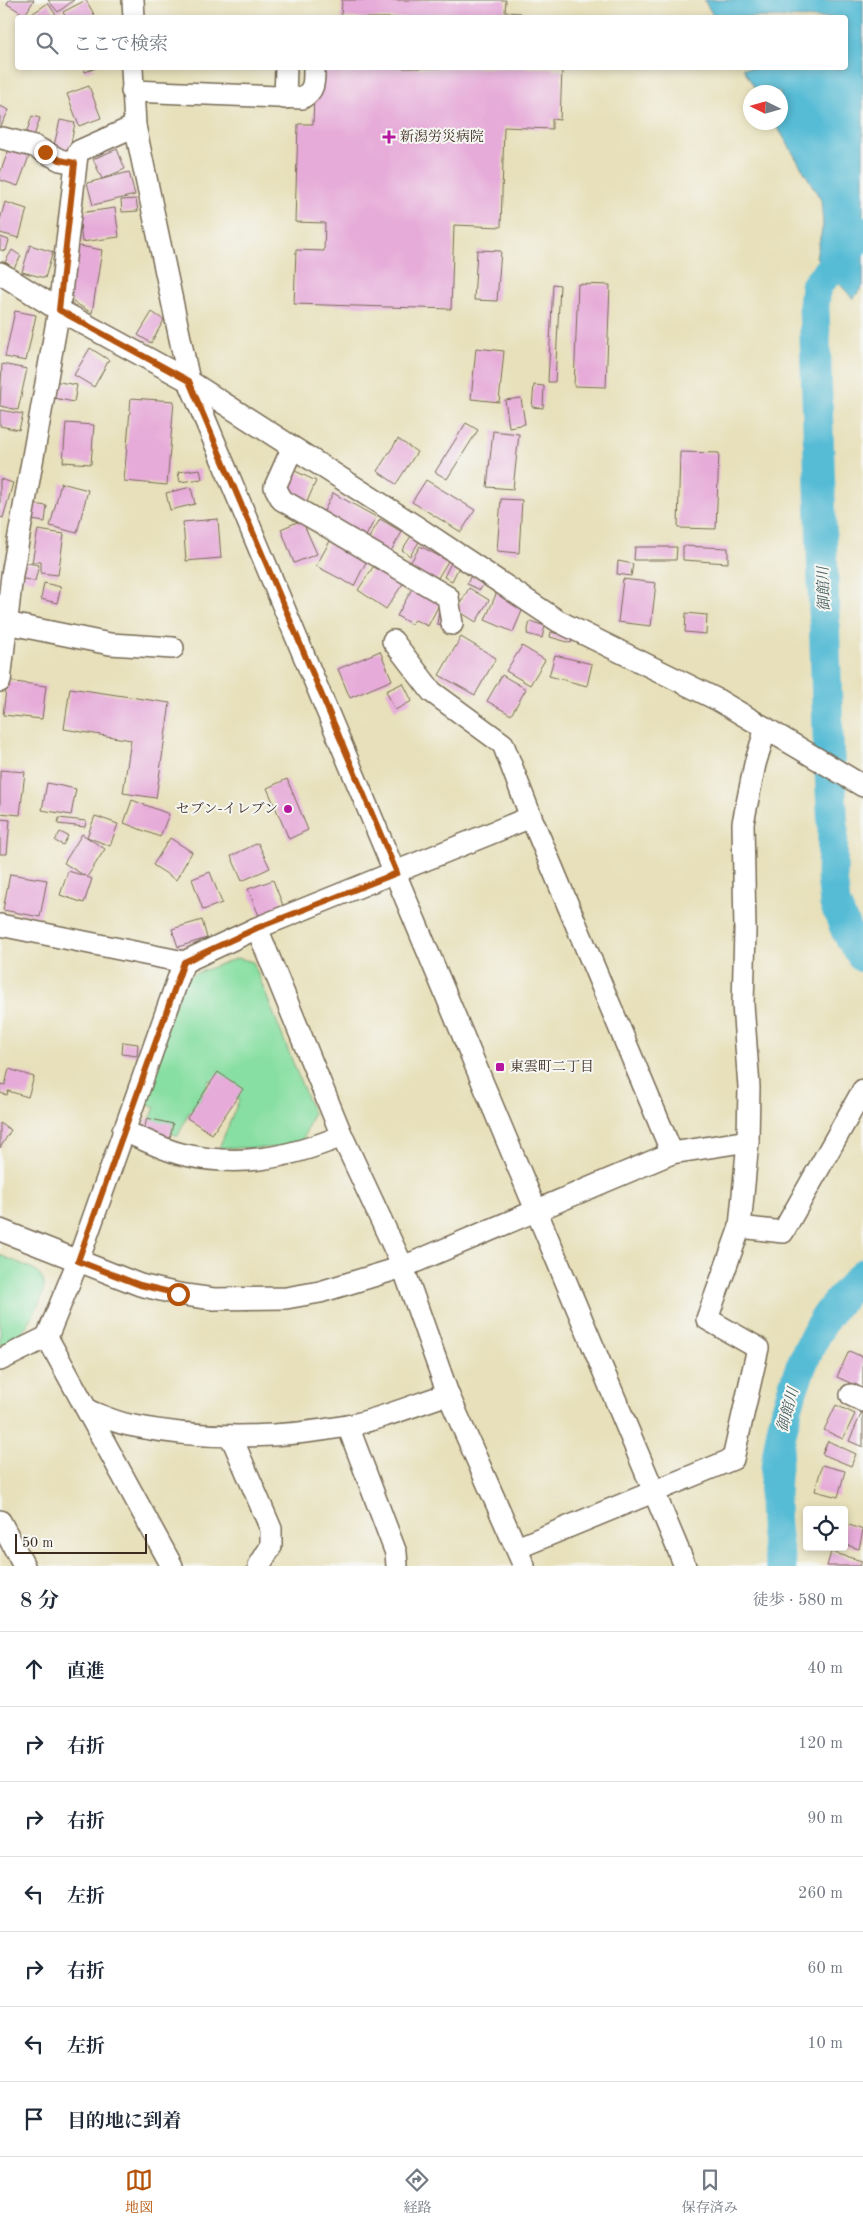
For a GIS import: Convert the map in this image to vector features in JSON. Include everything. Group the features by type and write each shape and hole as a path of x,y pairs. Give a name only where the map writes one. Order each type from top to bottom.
{"street":[{"path":"133,0 134,15"},
{"path":"132,70 135,126 189,381 397,873 536,1212 656,1491 685,1566"},
{"path":"285,98 286,70"},
{"path":"132,91 302,98 310,93 314,86 314,70"},
{"path":"0,682 6,623 6,574 59,310 75,163 79,151 135,126"},
{"path":"2,138 34,146 60,160 75,163"},
{"path":"0,273 59,310 189,381 292,449 420,529 558,621 718,700 863,786"},
{"path":"292,449 275,487 282,500 448,597 452,624"},
{"path":"6,623 110,644 172,648"},
{"path":"393,640 432,692 503,744 531,817 672,1153"},
{"path":"257,928 342,1136 403,1267 448,1394 520,1557 656,1491 733,1458 758,1348 707,1318 740,1227 748,1141 749,1087 743,1004 745,930 742,840 747,795 766,728"},
{"path":"0,925 184,962 257,928 397,873 531,817"},
{"path":"0,1360 47,1337 78,1261 184,962"},
{"path":"740,1227 783,1232 863,1090"},
{"path":"123,1131 178,1153 212,1160 255,1160 278,1157 309,1149 342,1136"},
{"path":"0,1230 140,1285 178,1294 214,1299 286,1298 320,1292 403,1267 672,1153 748,1141"},
{"path":"47,1337 172,1566"},
{"path":"89,1411 126,1424 161,1431 231,1436 278,1434 348,1426 448,1394"},
{"path":"348,1426 396,1553 398,1566"},
{"path":"231,1436 271,1529 271,1546 259,1566"},
{"path":"0,1522 24,1566"}],"green space":[{"path":"238,958 253,962 313,1113 302,1142 275,1148 219,1148 239,1100 231,1095 233,1091 209,1080 193,1114 189,1112 178,1136 149,1123 155,1107 138,1099 186,977"},
{"path":"0,1255 35,1271 43,1280 44,1286 36,1310 21,1333 13,1340 0,1346"}],"water":[{"path":"704,0 863,0 863,286 853,299 816,257 823,225 821,200 779,130 788,130 788,85 753,85 744,70 848,70 848,15 713,15"}],"building":[{"path":"9,0 34,0 25,15 7,4"},
{"path":"48,0 74,0 58,12"},
{"path":"86,0 94,15 64,15 63,12"},
{"path":"342,0 506,0 505,12 521,13 521,15 341,15"},
{"path":"48,3 56,15 30,15"},
{"path":"315,70 562,70 560,120 552,119 552,129 504,127 501,227 454,225 451,309 294,304 296,250 324,251 325,223 295,222 298,124 313,124"},
{"path":"89,86 101,118 79,126 67,94"},
{"path":"0,106 9,110 0,128"},
{"path":"32,116 40,118 34,136 26,134"},
{"path":"60,120 75,123 68,158 52,154"},
{"path":"11,144 31,151 18,186 0,180 0,173"},
{"path":"117,149 125,169 102,179 93,159"},
{"path":"129,172 135,195 93,205 87,183"},
{"path":"136,199 138,211 122,212 121,200"},
{"path":"5,202 27,209 19,238 0,233 0,220"},
{"path":"115,208 119,237 82,242 79,213"},
{"path":"0,237 9,240 6,251 0,250"},
{"path":"30,245 53,252 45,278 22,272"},
{"path":"74,245 102,250 92,313 65,297"},
{"path":"12,250 21,256 14,268 5,262"},
{"path":"477,250 501,251 497,301 474,300"},
{"path":"553,284 560,285 555,382 548,382"},
{"path":"578,284 610,285 606,387 574,386"},
{"path":"15,311 36,315 26,361 5,357"},
{"path":"152,312 164,320 151,343 138,335"},
{"path":"90,348 109,360 94,387 74,375"},
{"path":"476,348 504,351 499,402 471,399"},
{"path":"2,364 27,369 18,410 0,406"},
{"path":"47,380 77,385 74,402 44,396"},
{"path":"534,385 544,386 543,408 532,407"},
{"path":"131,398 174,401 167,485 124,481"},
{"path":"521,398 525,424 509,427 505,400"},
{"path":"0,410 23,414 19,430 0,426"},
{"path":"66,423 94,425 91,464 63,462"},
{"path":"466,423 478,430 447,479 435,472"},
{"path":"493,431 519,434 513,489 487,487"},
{"path":"398,439 417,452 396,484 377,471"},
{"path":"680,452 719,453 716,529 678,528"},
{"path":"200,469 202,479 180,482 178,472"},
{"path":"293,470 316,481 306,504 281,493"},
{"path":"0,479 13,483 3,518 0,517"},
{"path":"426,480 475,510 461,532 412,502"},
{"path":"61,483 88,490 77,533 50,526"},
{"path":"191,487 195,504 170,510 166,493"},
{"path":"333,493 376,517 365,538 322,515"},
{"path":"501,499 522,500 519,553 497,551"},
{"path":"33,504 47,506 45,522 31,520"},
{"path":"218,519 221,558 186,561 183,522"},
{"path":"380,519 402,532 388,556 366,543"},
{"path":"302,520 317,554 294,563 281,529"},
{"path":"38,530 64,534 58,575 41,573 41,562 32,562"},
{"path":"411,536 419,542 410,556 402,550"},
{"path":"330,541 367,560 354,586 316,566"},
{"path":"420,546 448,561 435,583 408,567"},
{"path":"683,546 728,548 728,563 683,560"},
{"path":"635,547 677,547 676,560 634,560"},
{"path":"452,561 460,565 452,581 444,577"},
{"path":"618,561 633,564 631,576 617,574"},
{"path":"22,562 39,565 35,581 19,578"},
{"path":"375,564 404,582 386,609 358,590"},
{"path":"471,575 485,581 480,590 467,584"},
{"path":"623,579 656,583 651,626 618,622"},
{"path":"44,583 61,587 57,603 41,599"},
{"path":"413,587 440,603 428,626 415,620 411,624 397,616"},
{"path":"469,588 489,600 476,622 457,610"},
{"path":"497,592 525,604 513,632 485,620"},
{"path":"439,610 447,611 445,625 437,624"},
{"path":"686,613 707,615 706,634 685,632"},
{"path":"530,621 545,626 542,638 527,634"},
{"path":"551,632 573,638 571,643 550,637"},
{"path":"461,637 496,658 475,695 439,675"},
{"path":"522,646 545,660 530,685 506,671"},
{"path":"380,651 392,680 350,698 338,669"},
{"path":"555,655 592,664 587,686 549,676"},
{"path":"502,675 526,689 511,715 487,701"},
{"path":"7,681 46,686 42,719 3,715"},
{"path":"403,683 412,701 395,710 386,691"},
{"path":"70,688 170,703 156,798 123,793 131,740 64,729"},
{"path":"0,770 25,772 20,815 0,813"},
{"name":"セブン-イレブン","path":"287,779 308,830 289,839 267,788"},
{"path":"47,783 76,789 71,815 42,810"},
{"path":"132,800 169,814 160,837 124,823"},
{"path":"95,816 118,824 110,846 87,837"},
{"path":"59,818 86,821 85,827 58,824"},
{"path":"0,819 10,820 7,854 0,854"},
{"path":"60,832 68,836 63,845 55,841"},
{"path":"82,834 105,849 87,877 92,879 84,903 60,895 68,871 85,876 64,863"},
{"path":"170,838 192,852 176,880 153,865"},
{"path":"258,843 270,868 242,881 231,856"},
{"path":"210,872 222,903 203,910 192,879"},
{"path":"10,874 47,880 40,917 3,910"},
{"path":"273,880 284,908 260,918 248,889"},
{"path":"202,920 207,938 178,947 172,929"},
{"path":"123,1042 138,1044 137,1056 122,1054"},
{"path":"9,1069 34,1077 28,1097 8,1091 7,1095 0,1093 0,1084 5,1085"},
{"path":"218,1072 243,1089 212,1134 187,1118"},
{"path":"147,1118 173,1124 169,1142 143,1135"},
{"path":"0,1123 11,1130 0,1148"},
{"path":"849,1351 863,1357 863,1389 837,1377"},
{"path":"836,1405 855,1414 843,1439 824,1430"},
{"path":"863,1410 863,1447 849,1441"},
{"path":"828,1441 856,1454 851,1466 822,1454"},
{"path":"822,1465 845,1471 838,1497 815,1491"},
{"path":"848,1524 863,1530 859,1549 848,1545"},
{"path":"831,1552 862,1561 860,1566 827,1566"}],"waterway":[{"name":"御館川","path":"863,232 816,286 814,306 828,737 833,828 832,876 835,904 846,930 863,957"},
{"name":"御館川","path":"781,1566 774,1504 780,1440 787,1408 809,1348 824,1320 837,1302 863,1274"}],"place":[{"name":"新潟労災病院","path":"389,137"},
{"name":"セブン-イレブン","path":"288,809"},
{"name":"東雲町二丁目","path":"500,1067"}],"route":[{"path":"45,152 60,160 75,163 59,310 189,381 397,873 257,928 184,962 78,1261 140,1285 178,1294"}]}
